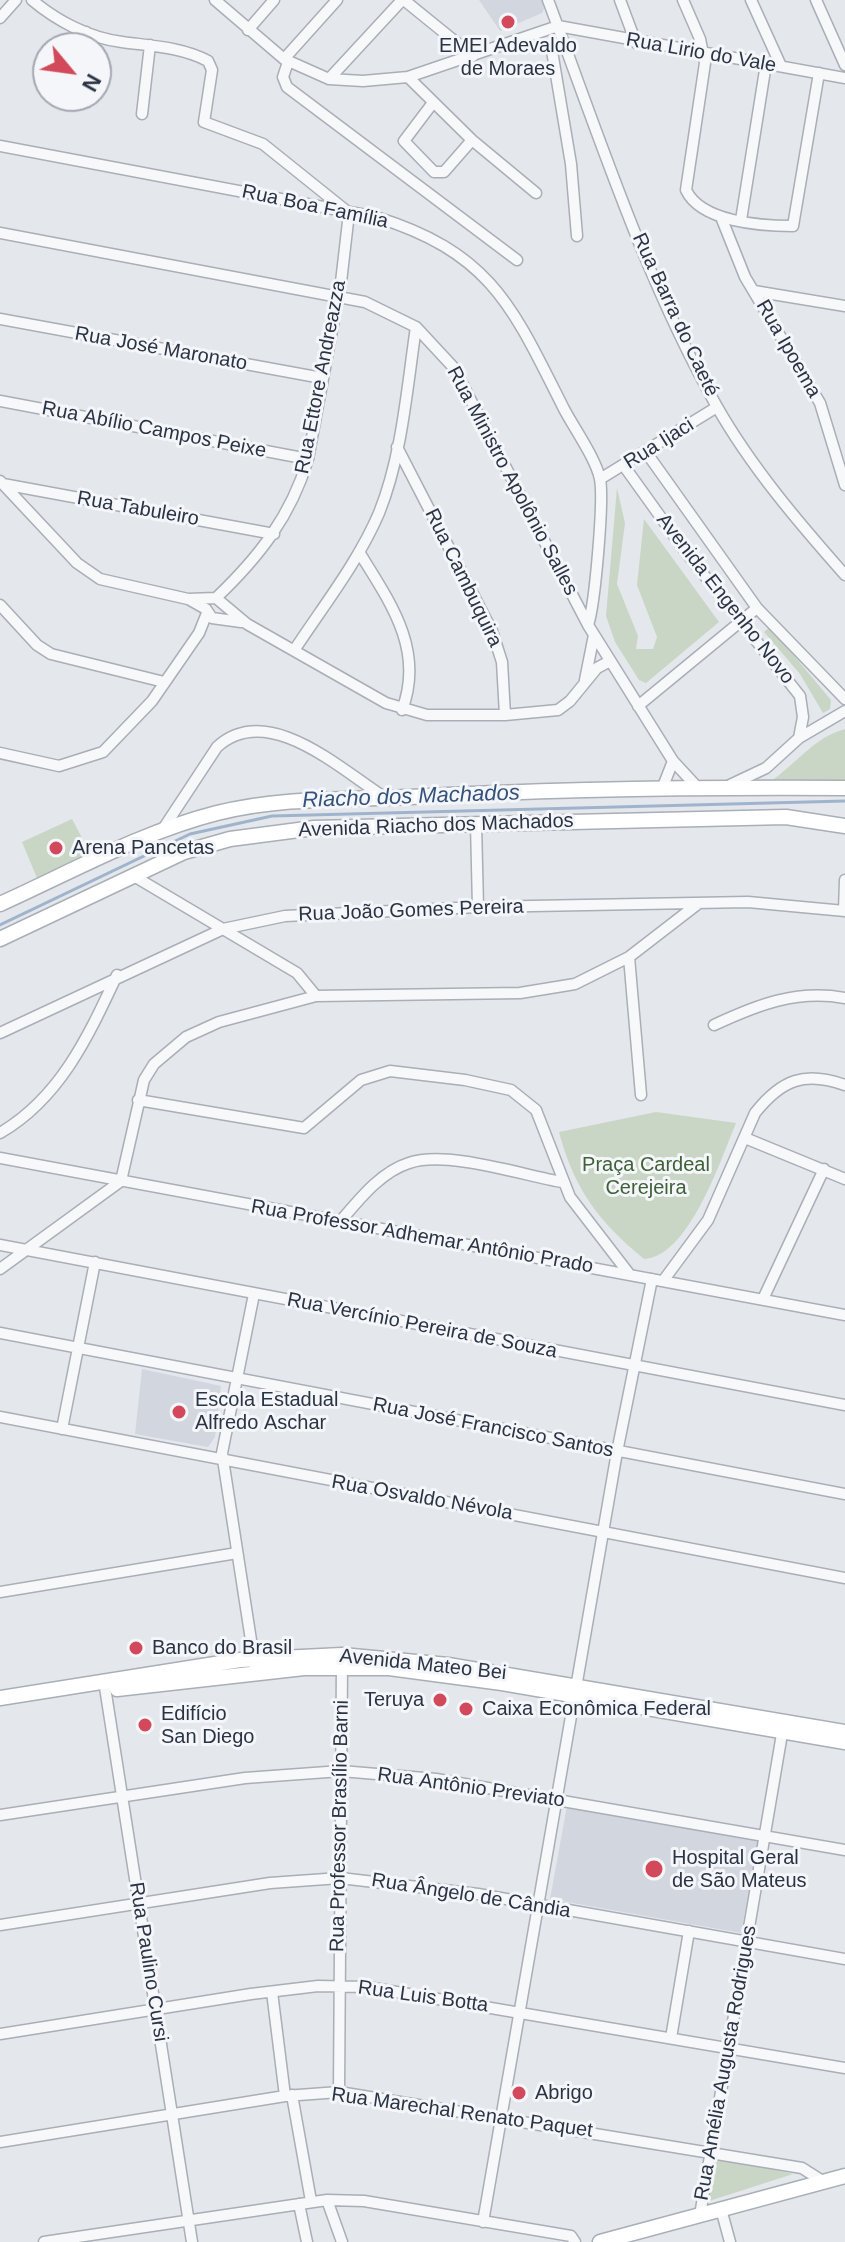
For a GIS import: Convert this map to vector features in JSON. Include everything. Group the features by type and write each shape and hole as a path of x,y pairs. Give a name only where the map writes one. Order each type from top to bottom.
{"street":[{"path":"0,18 16,0"},
{"path":"32,0 56,18 86,32"},
{"path":"215,0 286,61 329,79 363,81 408,77 558,26"},
{"path":"248,30 274,0"},
{"path":"337,0 286,61 283,77 287,87 517,260"},
{"path":"329,79 403,0 473,56"},
{"name":"Rua Barra do Caeté","path":"548,0 644,252 717,407 770,484 845,575"},
{"path":"620,0 636,43"},
{"path":"683,0 705,54 685,180 691,201 721,217 793,226 819,73"},
{"path":"751,0 781,66"},
{"path":"816,0 845,65"},
{"name":"Rua Lirio do Vale","path":"558,26 636,43 845,78"},
{"path":"112,40 150,45 202,58 212,70 204,122 256,140 349,213"},
{"path":"564,42 552,51 569,148 577,236"},
{"path":"142,114 150,45"},
{"path":"741,220 766,64"},
{"path":"408,77 432,104 536,193"},
{"path":"432,104 404,141 434,172 444,172 472,140"},
{"name":"Rua Boa Família","path":"0,146 376,217 429,237 456,253 499,290 519,318 600,479 596,570 588,625"},
{"name":"Rua Ettore Andreazza","path":"4,754 43,765 89,759 117,741 199,633 210,605 243,572 274,534 300,486 308,459 338,297 349,213"},
{"name":"Rua Ipoema","path":"721,217 754,291 820,403 845,485"},
{"name":"Rua Ministro Apolônio Salles","path":"0,233 365,302 416,327 454,368 588,625 673,761 698,788"},
{"path":"754,291 845,306"},
{"name":"Rua José Maronato","path":"0,319 322,378"},
{"path":"295,649 359,552 379,512 397,447 416,327"},
{"name":"Rua Abílio Campos Peixe","path":"0,401 308,459"},
{"name":"Rua Ijaci","path":"600,479 717,407"},
{"name":"Rua Cambuquira","path":"397,447 457,558 498,645 505,715"},
{"name":"Avenida Engenho Novo","path":"646,452 757,608 845,699"},
{"name":"Avenida Engenho Novo","path":"624,466 685,551 800,696 803,717 799,738"},
{"path":"2,482 91,574 111,584 210,605 402,710 427,715 505,715 558,710 597,668 610,661"},
{"name":"Rua Tabuleiro","path":"2,482 274,534"},
{"path":"359,552 385,595 409,648 411,680 402,710"},
{"path":"575,600 587,592 596,570"},
{"name":"Rua Ettore Andreazza","path":"199,633 224,613 243,572"},
{"path":"0,605 37,645 51,654 164,682"},
{"path":"210,605 224,613"},
{"path":"638,706 757,608"},
{"path":"584,682 594,635"},
{"path":"724,788 766,768 799,738 845,711"},
{"path":"160,832 217,747 226,739 251,729 282,734 385,798"},
{"path":"0,745 4,754"},
{"path":"662,789 673,761"},
{"name":"Avenida Riacho dos Machados","path":"2,900 160,832 217,813 278,801 698,788 845,788"},
{"name":"Avenida Riacho dos Machados","path":"0,939 184,852 230,839 314,828 786,817 845,826"},
{"path":"476,824 478,907"},
{"path":"132,875 297,973 316,996"},
{"path":"845,880 845,911"},
{"name":"Rua João Gomes Pereira","path":"0,1033 117,975 223,929 319,913 748,902 845,911"},
{"path":"0,1269 121,1181 138,1100 154,1064 186,1037 219,1022 316,996 520,993 575,984 629,957 699,903"},
{"path":"629,957 641,1095"},
{"path":"0,1133 29,1114 55,1089 117,975"},
{"path":"714,1025 774,1000 816,995 845,998"},
{"path":"138,1100 304,1128 361,1080 390,1071 492,1084 527,1099 536,1110 562,1182 630,1275"},
{"path":"483,2222 617,1452 658,1280 697,1240 755,1113 779,1088 807,1077 845,1085"},
{"path":"745,1138 845,1179"},
{"name":"Rua Professor Adhemar Antônio Prado","path":"0,1158 845,1315"},
{"path":"339,1223 383,1177 418,1161 449,1161 562,1182"},
{"path":"763,1299 824,1169"},
{"name":"Rua Vercínio Pereira de Souza","path":"0,1245 845,1405"},
{"path":"62,1429 95,1262"},
{"path":"254,1294 223,1460 255,1665"},
{"name":"Rua José Francisco Santos","path":"0,1333 845,1494"},
{"name":"Rua Osvaldo Névola","path":"0,1417 845,1578"},
{"path":"0,1592 237,1553"},
{"name":"Avenida Mateo Bei","path":"0,1698 255,1665 342,1661 436,1663 783,1727 845,1742"},
{"name":"Rua Professor Brasílio Barni","path":"339,2092 342,1661"},
{"name":"Avenida Mateo Bei","path":"0,1707 105,1686"},
{"name":"Rua Paulino Cursi","path":"105,1686 192,2242"},
{"name":"Avenida Mateo Bei","path":"783,1727 845,1732"},
{"name":"Rua Amélia Augusta Rodrigues","path":"700,2215 783,1727"},
{"name":"Rua Antônio Previato","path":"0,1815 245,1778 341,1771 436,1779 845,1850"},
{"name":"Rua Ângelo de Cândia","path":"0,1925 270,1883 340,1878 430,1886 845,1959"},
{"path":"671,2038 689,1931"},
{"name":"Rua Luis Botta","path":"0,2034 157,2008 338,1986 402,1991 845,2068"},
{"path":"272,1992 311,2201"},
{"name":"Rua Marechal Renato Paquet","path":"0,2142 289,2096 339,2092 802,2168 824,2182"},
{"path":"600,2242 845,2176"},
{"path":"327,2200 342,2242"},
{"path":"44,2242 327,2200 364,2201 571,2236 575,2242"},
{"path":"299,2204 307,2242"},
{"path":"721,2209 730,2242"}],"shaded area":[{"name":"EMEI Adevaldo de Moraes","path":"479,0 542,0 544,9 542,13 500,31"},
{"name":"Escola Estadual Alfredo Aschar","path":"142,1369 221,1386 215,1437 208,1447 135,1434"},
{"name":"Hospital Geral de São Mateus","path":"567,1806 758,1840 741,1933 550,1899"}],"green space":[{"path":"617,488 625,523 617,584 638,636 636,649 653,649 657,637 637,585 644,519 719,622 646,683 639,680 615,642 606,616"},
{"path":"770,627 831,700 830,709 823,713 800,674 764,632"},
{"path":"845,729 845,783 768,783 814,745"},
{"name":"Arena Pancetas","path":"72,819 90,853 37,878 22,842"},
{"name":"Praça Cardeal Cerejeira","path":"656,1112 736,1123 712,1181 689,1225 660,1254 644,1259 614,1232 590,1203 572,1171 559,1132"},
{"path":"717,2157 793,2174 709,2201"}],"waterway":[{"name":"Riacho dos Machados","path":"0,925 190,834 272,816 845,801"}],"place":[{"name":"EMEI Adevaldo de Moraes","path":"508,22"},
{"name":"Arena Pancetas","path":"56,848"},
{"name":"Escola Estadual Alfredo Aschar","path":"179,1412"},
{"name":"Banco do Brasil","path":"136,1648"},
{"name":"Teruya","path":"440,1700"},
{"name":"Caixa Econômica Federal","path":"466,1709"},
{"name":"Edifício San Diego","path":"145,1725"},
{"name":"Hospital Geral de São Mateus","path":"654,1869"},
{"name":"Abrigo","path":"519,2093"}]}
